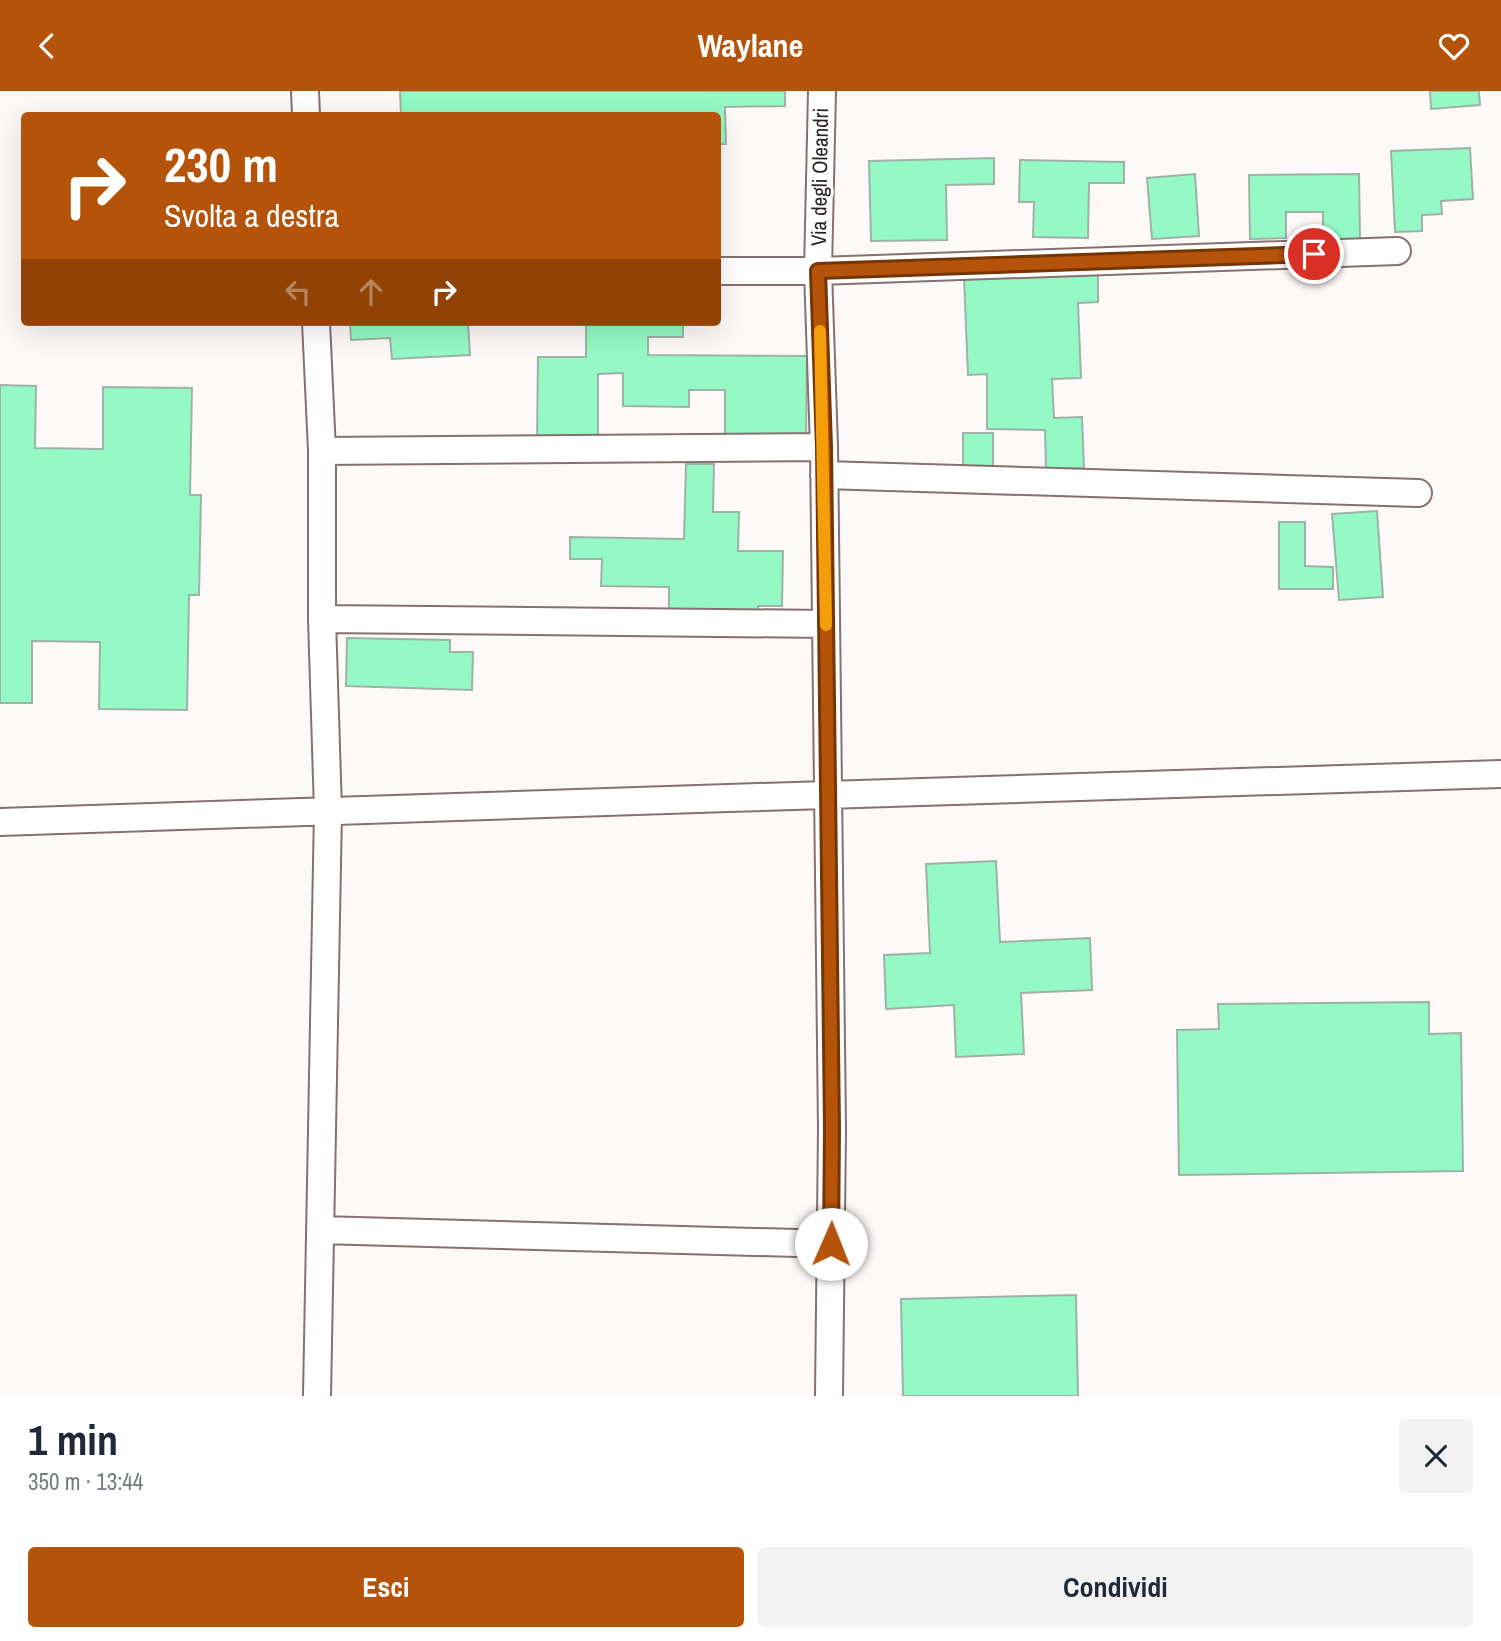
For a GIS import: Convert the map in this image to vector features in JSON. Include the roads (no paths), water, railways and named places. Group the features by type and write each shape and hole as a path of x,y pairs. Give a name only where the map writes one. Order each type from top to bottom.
{"street":[{"path":"305,91 306,112"},
{"name":"Via degli Oleandri","path":"822,91 818,271 824,447 832,1129 830,1396"},
{"path":"721,271 818,271 1397,251"},
{"path":"316,326 322,451 322,619 328,811 317,1396"},
{"path":"322,451 824,447"},
{"path":"824,475 1418,493"},
{"path":"322,619 826,624"},
{"path":"0,822 826,793 1501,774"},
{"path":"320,1230 831,1244"}]}
